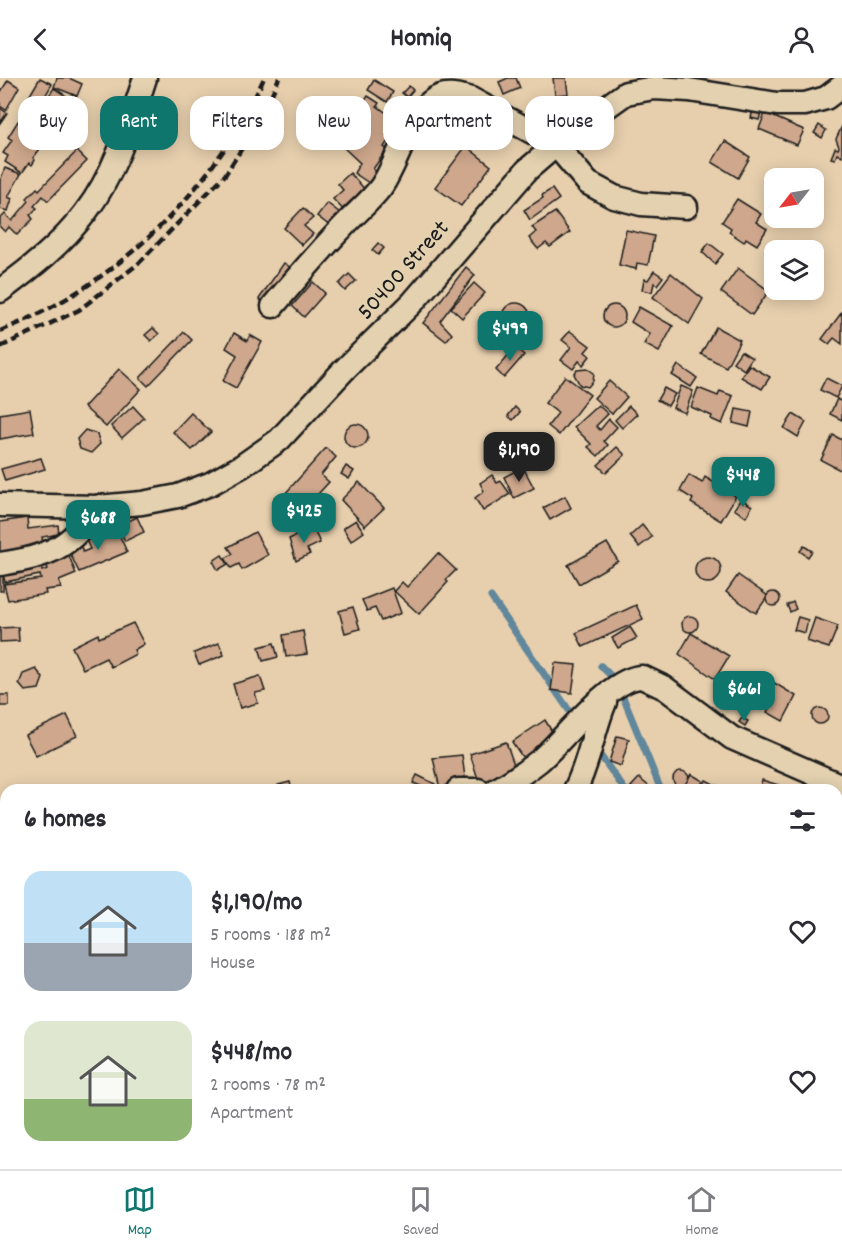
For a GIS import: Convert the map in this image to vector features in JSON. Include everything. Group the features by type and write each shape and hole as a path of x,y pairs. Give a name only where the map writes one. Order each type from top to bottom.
{"street":[{"path":"0,291 53,249 86,212 124,139 145,78"},
{"name":"50400 Street","path":"614,102 626,93 645,90 689,90 777,104 805,104 826,98 842,86"},
{"path":"273,306 330,240 372,198 394,167 415,122 433,100 449,94 471,99 525,129"},
{"name":"50400 Street","path":"0,505 100,506 178,496 210,484 242,466 279,440 344,370 413,302 527,170 551,150"},
{"path":"559,150 588,183 614,197 641,204 686,207"},
{"path":"0,564 32,559 54,550 78,534 100,506"},
{"path":"505,784 539,761 609,693 636,677 650,679 732,738 837,784"},
{"path":"578,784 584,772 592,733 609,693"}],"building":[{"path":"40,78 52,84 45,96 29,96"},
{"path":"57,78 69,78 82,84 77,96 54,87"},
{"path":"508,78 516,78 520,88 504,95 499,82"},
{"path":"553,78 566,78 568,94 555,95"},
{"path":"8,80 19,87 6,110 0,106 0,93"},
{"path":"374,80 393,92 391,96 383,96 383,99 368,90"},
{"path":"409,86 413,90 408,96 402,93"},
{"path":"54,88 66,96 49,96"},
{"path":"371,98 379,103 377,106 383,110 383,150 386,150 373,169 380,174 372,185 354,173 360,163 346,150 371,150"},
{"path":"0,108 7,113 0,123"},
{"path":"753,110 761,112 759,120 751,118"},
{"path":"765,113 804,130 797,145 759,129"},
{"path":"18,121 18,150 39,150 33,158 35,160 32,165 29,163 22,173 5,162 8,156 3,153 12,140 8,137"},
{"path":"819,125 826,130 822,138 814,133"},
{"path":"842,126 842,156 837,154 835,159 831,158 835,148 839,147 836,139"},
{"path":"725,141 750,157 738,178 712,162"},
{"path":"463,150 471,150 491,166 461,206 435,187"},
{"path":"77,151 87,161 48,201 43,196 34,206 37,208 30,215 33,219 17,235 9,227 5,232 0,227 0,219 5,214 12,221 29,201 27,198 37,188 39,190"},
{"path":"5,168 21,174 8,197 12,199 8,211 0,209 0,181"},
{"path":"350,173 370,195 350,217 333,199 343,190 338,184"},
{"path":"552,189 559,199 530,220 524,210 543,198 542,195"},
{"path":"737,199 761,214 756,222 767,229 757,245 746,238 744,242 729,232 731,228 722,222"},
{"path":"327,203 340,213 330,226 317,216"},
{"path":"303,208 313,218 304,226 313,234 302,245 284,228"},
{"path":"555,212 570,232 550,247 546,243 538,249 529,238 536,232 532,227"},
{"path":"626,230 654,236 648,265 637,263 636,269 619,265"},
{"path":"378,243 384,248 378,255 372,250"},
{"path":"709,243 723,254 715,264 702,252"},
{"path":"284,263 294,270 269,306 259,299"},
{"path":"466,267 475,275 440,321 452,334 446,341 423,323"},
{"path":"738,268 764,287 764,298 752,315 721,292"},
{"path":"654,271 663,277 657,285 654,283 652,292 642,290 644,279 648,280"},
{"path":"671,273 703,299 689,324 653,297"},
{"path":"349,274 356,281 345,291 339,284"},
{"path":"313,282 325,293 304,317 292,306"},
{"path":"474,283 485,293 462,318 451,308"},
{"path":"516,303 526,307 530,317 526,327 516,331 506,327 502,317 506,307"},
{"path":"614,305 622,308 625,316 622,324 614,327 606,324 603,316 606,308"},
{"path":"639,307 673,326 659,352 644,344 650,334 631,322"},
{"path":"842,312 842,344 834,338 829,344 822,339"},
{"path":"716,327 740,340 726,367 701,354"},
{"path":"153,328 159,334 151,341 145,335"},
{"path":"570,331 590,346 585,352 590,356 583,365 579,361 573,369 561,360 571,347 562,340"},
{"path":"184,332 192,340 148,386 140,378"},
{"path":"234,333 247,341 250,335 262,342 236,388 223,381 237,355 226,348"},
{"path":"515,347 524,355 504,378 496,370"},
{"path":"741,351 752,358 744,370 733,362"},
{"path":"678,365 697,378 691,387 672,375"},
{"path":"749,365 770,377 762,389 741,377"},
{"path":"119,369 141,389 106,427 84,407"},
{"path":"588,369 594,373 593,381 588,387 580,385 574,374 577,370"},
{"path":"565,376 590,395 559,435 548,426 558,413 545,403"},
{"path":"826,378 842,386 836,398 820,390"},
{"path":"609,381 627,397 612,414 594,398"},
{"path":"681,386 693,391 685,413 673,408"},
{"path":"664,388 675,394 668,406 657,400"},
{"path":"698,388 718,396 720,391 733,396 722,424 711,419 712,416 691,407"},
{"path":"837,399 842,402 842,420 830,414"},
{"path":"598,405 608,414 596,426 600,430 609,419 617,427 604,441 608,445 598,456 588,447 591,444 574,427"},
{"path":"133,406 144,418 122,438 111,426"},
{"path":"629,406 637,414 622,428 615,420"},
{"path":"515,407 520,412 513,420 508,416"},
{"path":"30,409 34,433 0,439 0,414"},
{"path":"736,409 752,412 749,427 733,423"},
{"path":"191,413 211,432 192,450 173,432"},
{"path":"793,414 806,422 798,437 784,428"},
{"path":"356,424 361,425 367,431 367,441 361,447 356,448 351,447 345,441 344,436 345,431 351,425"},
{"path":"85,430 97,434 100,444 91,453 80,449 77,439"},
{"path":"833,435 842,440 842,471 821,460"},
{"path":"617,447 625,455 606,473 598,465"},
{"path":"326,448 336,457 321,475 329,482 308,505 296,495 291,501 284,495"},
{"path":"41,458 45,469 5,481 1,469"},
{"path":"346,466 354,471 349,479 341,474"},
{"path":"523,467 534,488 514,498 504,477"},
{"path":"492,475 497,483 501,481 510,494 483,511 475,498 484,491 480,483"},
{"path":"689,475 702,483 705,477 736,496 721,521 691,503 693,499 680,491"},
{"path":"359,482 384,508 365,526 341,500"},
{"path":"565,496 571,508 550,520 543,508"},
{"path":"741,499 752,506 746,517 734,509"},
{"path":"137,517 144,532 125,541 118,526"},
{"path":"27,518 28,529 58,525 59,534 42,537 45,552 0,553 0,522"},
{"path":"356,520 364,532 351,541 343,528"},
{"path":"642,525 652,537 639,547 630,536"},
{"path":"313,528 320,543 307,549 310,554 296,561 289,539"},
{"path":"105,531 107,537 118,532 127,552 79,572 68,549 80,544 83,552 90,549 86,540"},
{"path":"255,532 268,555 242,570 239,564 231,568 225,558 233,554 228,547"},
{"path":"607,543 618,561 579,584 568,565"},
{"path":"804,546 812,551 808,557 800,551"},
{"path":"68,553 76,574 59,581 61,588 45,590 46,594 8,600 4,584 41,579 40,575 5,582 2,570 40,561 42,571 48,569 45,561"},
{"path":"438,553 456,570 419,614 394,591 402,582 407,587"},
{"path":"222,555 228,564 218,570 213,561"},
{"path":"708,557 718,560 721,570 718,580 708,583 698,580 695,570 698,560"},
{"path":"738,575 768,596 756,613 726,592"},
{"path":"0,576 3,576 3,591 0,591"},
{"path":"392,588 401,613 381,621 375,608 367,611 362,600"},
{"path":"770,592 776,592 780,599 776,606 770,606 766,602 766,596"},
{"path":"793,602 796,609 790,612 787,605"},
{"path":"636,605 643,619 583,647 576,633"},
{"path":"353,607 360,629 345,633 339,611"},
{"path":"690,616 696,618 698,624 696,630 690,632 684,630 682,624 684,618"},
{"path":"798,617 808,620 805,633 794,630"},
{"path":"815,618 838,626 829,648 807,641"},
{"path":"133,623 144,644 134,650 136,654 111,667 106,658 83,669 72,647 98,634 99,638"},
{"path":"18,627 19,641 0,642 0,628"},
{"path":"630,627 637,638 618,648 612,638"},
{"path":"303,631 307,654 286,657 283,635"},
{"path":"691,633 729,656 715,679 679,654"},
{"path":"219,643 224,655 199,665 194,653"},
{"path":"274,643 278,657 263,661 259,647"},
{"path":"555,663 576,665 572,693 551,690"},
{"path":"36,669 43,678 39,689 25,691 19,684 23,674"},
{"path":"260,676 265,691 255,693 258,703 240,708 233,684"},
{"path":"771,681 796,696 783,721 767,712 771,704 752,694 757,682 767,688"},
{"path":"0,695 9,695 9,706 0,706"},
{"path":"820,708 828,716 820,724 812,716"},
{"path":"67,715 77,736 36,756 25,735"},
{"path":"742,718 748,721 745,726 739,722"},
{"path":"545,720 557,740 525,761 512,742"},
{"path":"617,736 629,739 621,766 609,762"},
{"path":"506,742 517,773 480,784 470,754"},
{"path":"462,755 466,784 439,784 433,758"},
{"path":"681,771 687,773 687,784 675,784 673,779 675,773"},
{"path":"691,774 703,781 701,784 685,784"},
{"path":"417,775 435,784 416,784 413,783"},
{"path":"639,778 646,784 634,784"},
{"path":"762,780 775,784 761,784"}],"waterway":[{"path":"491,597 575,719"},
{"path":"601,666 614,679 621,692 659,784"},
{"path":"595,748 621,784"}],"railway":[{"path":"0,331 43,312 83,288 121,261 156,230 189,196 218,159 243,119 264,78"},
{"path":"0,347 79,310 138,264 225,175 261,118 279,78"}]}
